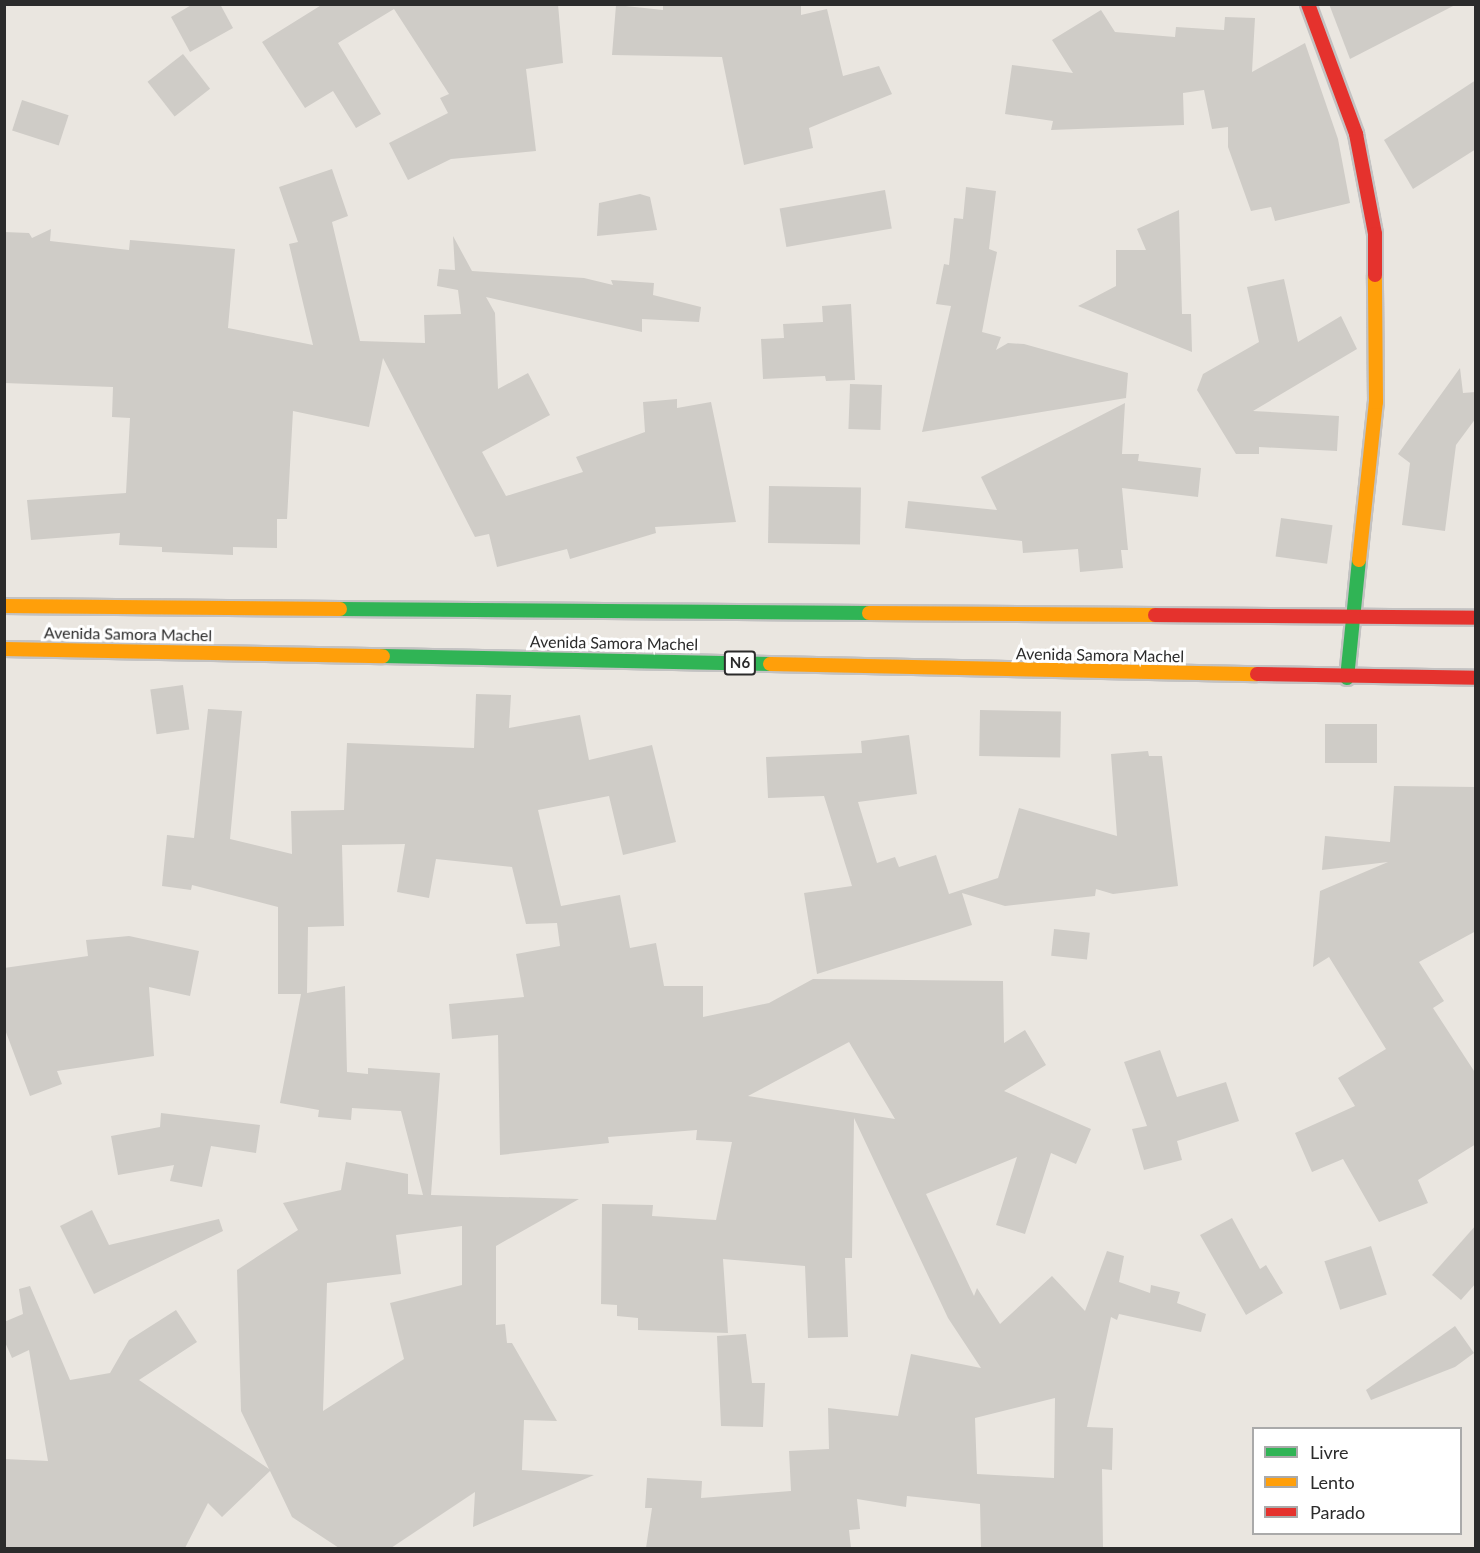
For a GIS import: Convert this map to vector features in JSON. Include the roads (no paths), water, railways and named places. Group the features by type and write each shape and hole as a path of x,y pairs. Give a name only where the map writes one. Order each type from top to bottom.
{"main road":[{"path":"1308,4 1320,28 1356,134 1375,234 1376,402 1347,678"},
{"name":"Avenida Samora Machel","path":"4,606 1476,618"},
{"name":"Avenida Samora Machel","path":"4,649 1347,678 1476,678"}]}
